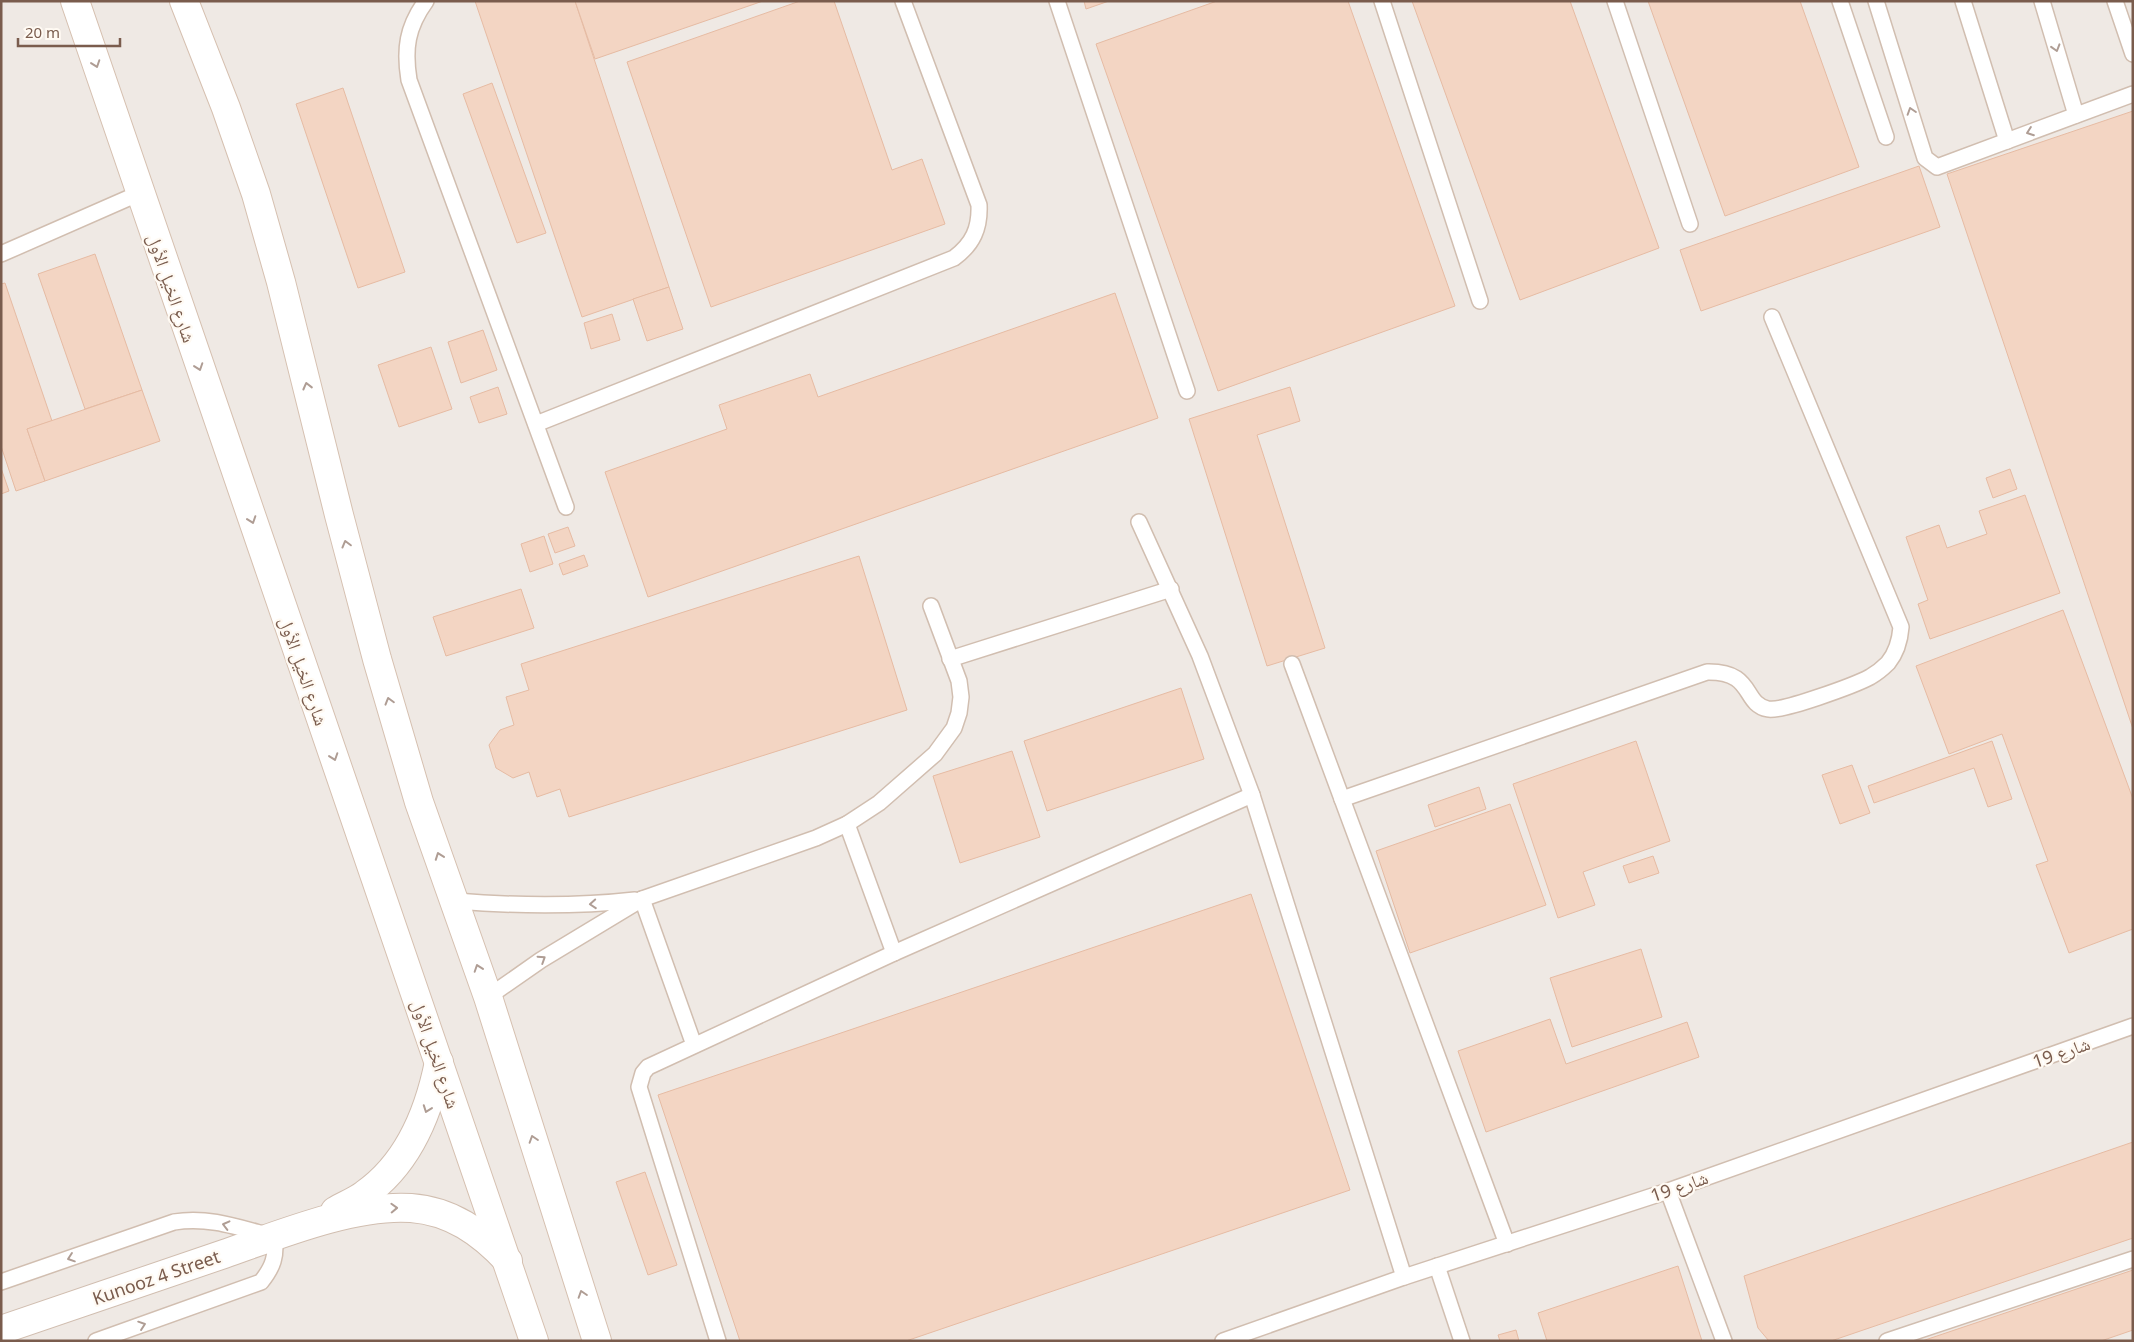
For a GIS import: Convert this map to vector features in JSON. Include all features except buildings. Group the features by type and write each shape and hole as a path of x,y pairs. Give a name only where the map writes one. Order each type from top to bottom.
{"main road":[{"name":"شارع الخيل الأول","path":"75,1 534,1341"},
{"path":"184,1 226,108 256,194 282,282 377,659 419,802 456,901 488,997 597,1341"},
{"name":"Kunooz 4 Street","path":"1,1330 312,1223 365,1194 389,1173 408,1149 423,1121 433,1093 439,1062"},
{"name":"Kunooz 4 Street","path":"312,1223 390,1208 431,1211 454,1218 474,1229 508,1261"}],"lane":[{"path":"426,1 416,16 408,36 405,58 409,80 566,506"},
{"path":"536,424 949,260 964,250 977,229 979,205 903,1"},
{"path":"1057,1 1187,391"},
{"path":"1382,1 1480,301"},
{"path":"1615,1 1690,224"},
{"path":"1840,1 1886,137"},
{"path":"1876,1 1925,158 1937,167 2133,94"},
{"path":"1963,1 2007,141"},
{"path":"2042,1 2076,115"},
{"path":"2116,1 2133,54"},
{"path":"1,254 140,193"},
{"path":"1342,799 1707,672 1730,674 1741,681 1758,705 1776,710 1869,678 1889,662 1898,645 1901,627 1772,317"},
{"path":"1139,522 1200,656 1252,794 1404,1277"},
{"path":"950,659 1170,589"},
{"path":"488,997 541,960 642,899 816,838 848,824 879,803 936,754 946,741 959,713 960,697 959,681 931,606"},
{"path":"1292,664 1507,1244"},
{"path":"718,1341 639,1087 643,1073 648,1067 894,953 1252,794"},
{"path":"848,824 894,953"},
{"path":"456,901 532,907 595,905 642,899"},
{"path":"642,899 694,1045"},
{"name":"شارع 19","path":"1223,1341 1404,1277 1668,1190 2133,1026"},
{"path":"1668,1190 1724,1341"},
{"path":"1,1282 174,1222 207,1220 274,1237 276,1249 274,1262 261,1282 96,1341"},
{"path":"1886,1341 2133,1260"},
{"path":"1437,1266 1462,1341"}],"shaded area":[{"path":"1,1 2133,1 2133,1341 1,1341"}]}
